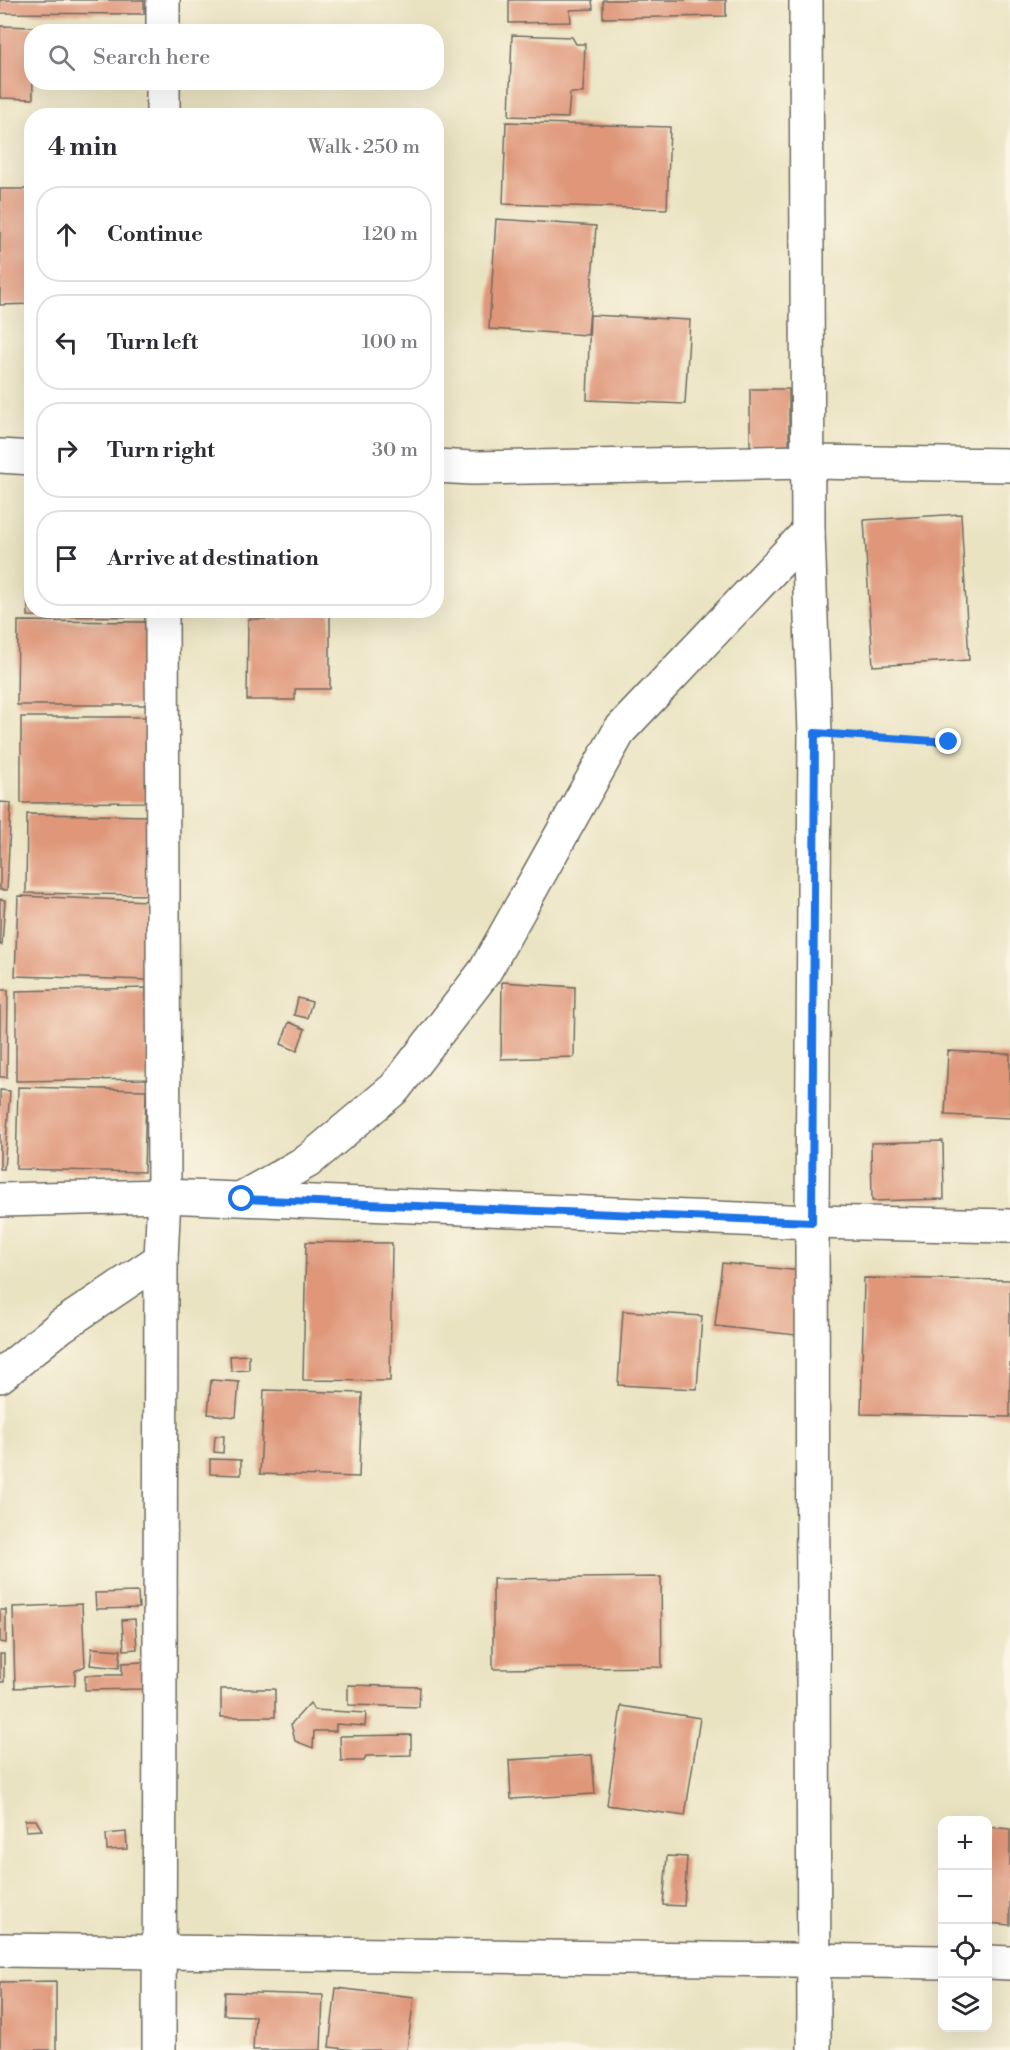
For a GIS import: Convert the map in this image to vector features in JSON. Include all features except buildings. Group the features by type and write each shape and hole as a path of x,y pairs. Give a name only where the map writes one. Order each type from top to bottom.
{"street":[{"path":"163,0 163,24"},
{"path":"806,0 808,532 815,733 812,1222 814,2050"},
{"path":"163,90 163,108"},
{"path":"0,456 24,458"},
{"path":"444,466 472,468 808,462 1010,465"},
{"path":"242,1199 308,1161 395,1088 485,971 620,730 808,532"},
{"path":"159,2050 161,1259 164,1196 162,618"},
{"path":"0,1200 164,1196 812,1222 1010,1226"},
{"path":"0,1376 62,1326 161,1259"},
{"path":"0,1950 938,1962"},
{"path":"992,1962 1010,1963"}],"path":[{"path":"815,733 949,742"}],"route":[{"path":"242,1199 812,1222 815,733 949,742"}]}
